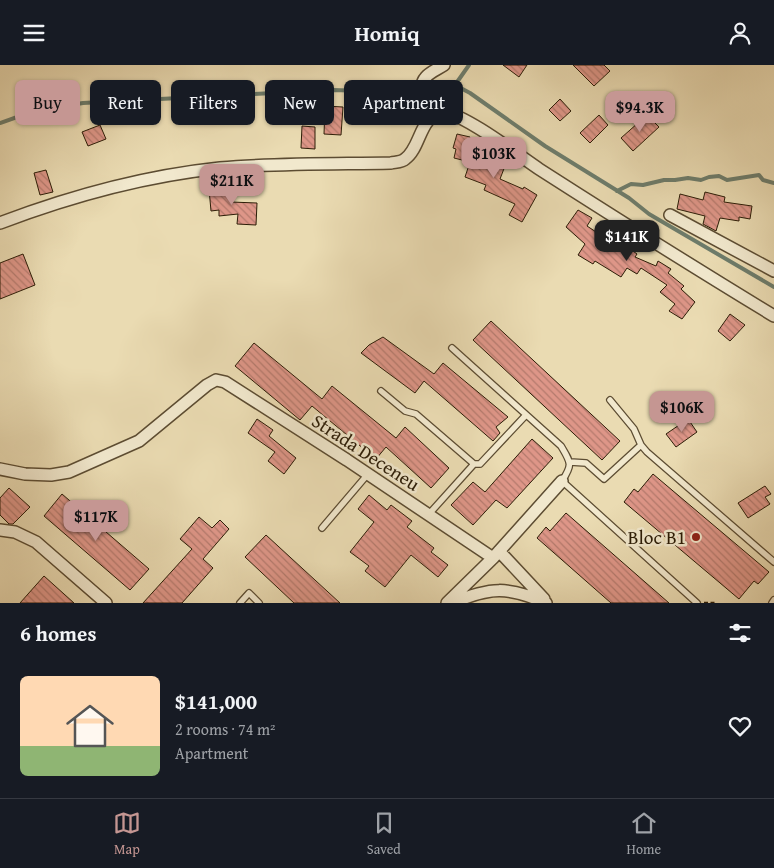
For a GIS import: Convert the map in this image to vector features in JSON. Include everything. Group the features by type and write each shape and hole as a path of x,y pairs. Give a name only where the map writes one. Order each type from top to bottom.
{"street":[{"path":"424,80 444,65"},
{"path":"463,119 774,316"},
{"path":"0,223 51,204 116,186 169,175 220,168 391,163 404,161 410,154 425,125"},
{"path":"670,215 774,271"},
{"name":"Strada Deceneu","path":"0,469 25,474 51,475 69,472 139,441 208,385 216,380 225,381 428,515 496,555 546,603"},
{"path":"447,603 496,555 562,481"},
{"path":"0,530 15,532 36,542 106,603"},
{"path":"452,603 476,593 510,591 546,603"}],"lane":[{"path":"452,348 561,447 570,463 570,468 562,481 697,603"},
{"path":"381,391 405,411 416,415 474,464 480,464 526,415"},
{"path":"610,400 634,429 641,445 647,452 774,562"},
{"path":"570,463 586,463 604,479 641,445"},
{"path":"428,515 474,464"},
{"path":"322,528 368,474"},
{"path":"240,603 249,593 259,603"}],"building":[{"path":"503,65 527,65 519,77"},
{"path":"573,65 604,65 610,71 594,86"},
{"path":"560,99 571,111 560,121 549,110"},
{"path":"334,106 343,107 341,135 324,134 324,125 334,125"},
{"path":"599,115 608,125 590,143 580,133"},
{"path":"647,115 659,127 633,151 621,138"},
{"path":"100,125 106,139 88,146 82,132"},
{"path":"302,126 315,127 315,149 301,148"},
{"path":"457,134 470,137 467,151 505,166 500,179 523,189 524,187 537,195 522,222 509,215 515,204 484,190 486,185 465,177 470,162 454,158 456,149 453,148"},
{"path":"46,170 53,192 40,195 34,173"},
{"path":"229,185 231,202 257,203 256,225 237,224 238,214 219,216 219,210 211,211 209,189 217,189 217,186"},
{"path":"705,192 725,197 724,202 752,206 750,219 739,217 739,221 720,218 716,231 703,224 705,216 677,209 680,194 703,200"},
{"path":"578,210 592,218 587,226 619,247 622,243 637,254 635,257 656,266 658,261 671,269 668,273 684,286 681,289 695,302 682,319 669,311 675,304 660,292 667,285 641,268 637,274 627,268 621,277 595,261 593,264 578,255 585,244 566,227"},
{"path":"23,254 35,285 0,299 0,263"},
{"path":"730,314 745,325 730,341 718,331"},
{"path":"491,321 620,441 602,460 473,340"},
{"path":"383,337 434,374 443,363 508,417 496,427 500,433 493,441 424,381 415,393 361,353 369,345"},
{"path":"254,343 322,399 332,386 396,438 405,427 449,468 431,488 386,447 376,459 312,406 300,420 235,366"},
{"path":"257,419 273,430 269,436 296,458 284,474 268,461 275,452 248,433"},
{"path":"688,419 697,432 676,447 666,434"},
{"path":"532,439 553,458 507,508 496,500 473,525 451,505 473,482 485,492"},
{"name":"Bloc B1","path":"653,474 769,572 758,584 754,581 739,599 624,502 634,489 638,492"},
{"path":"765,486 771,494 765,497 770,504 748,518 738,503"},
{"path":"9,488 30,507 13,524 9,524 0,515 0,498"},
{"path":"62,494 149,569 130,590 44,516"},
{"path":"369,495 387,510 391,505 412,521 407,527 434,548 431,552 448,565 438,577 411,555 385,587 365,571 369,566 350,552 374,522 358,509"},
{"path":"566,513 669,603 611,603 537,538 546,527 550,531"},
{"path":"199,517 212,528 220,520 229,529 203,559 213,568 182,603 143,603 192,549 180,539"},
{"path":"266,535 340,603 294,603 245,557"},
{"path":"44,576 74,603 20,603"}],"waterway":[{"path":"458,80 469,65"},
{"path":"0,123 34,111 83,103 333,90 398,92 455,85 470,93 545,146 629,198 649,214 774,287"},
{"path":"617,191 631,184 643,185 664,180 688,178 701,180 719,176 727,180 759,175 763,180 774,183"}],"place":[{"name":"Bloc B1","path":"696,537"}]}
